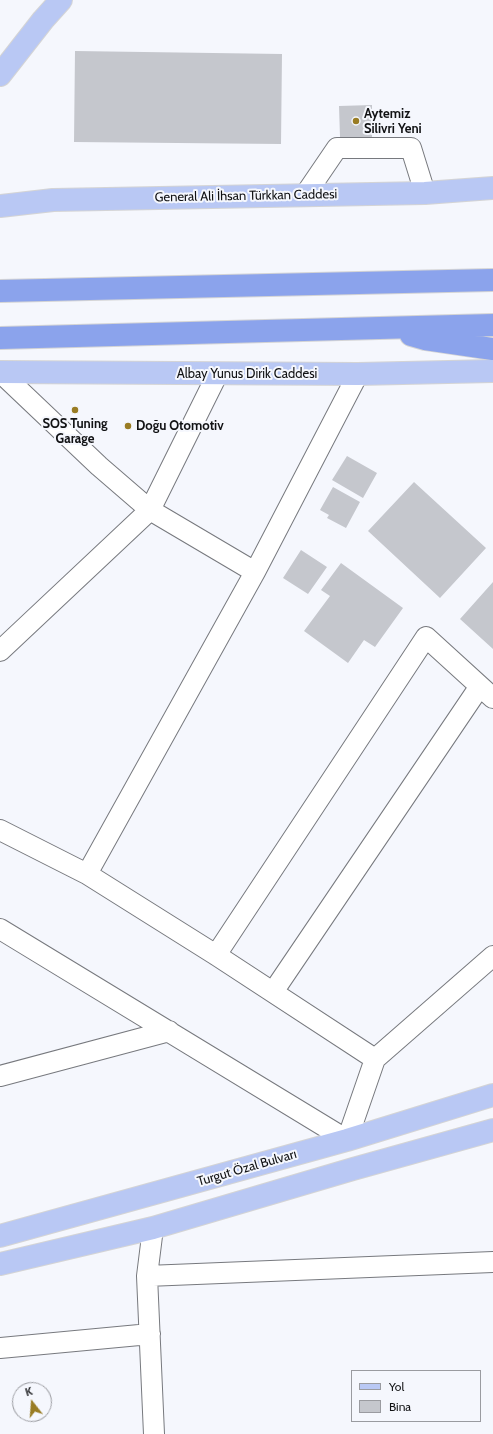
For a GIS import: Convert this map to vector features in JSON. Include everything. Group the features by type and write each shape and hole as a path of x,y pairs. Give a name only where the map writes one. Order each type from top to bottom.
{"highway":[{"path":"0,292 493,280"},
{"path":"0,338 493,325"},
{"path":"388,327 425,339 493,349"}],"main road":[{"path":"0,75 43,20 61,0"},
{"name":"General Ali İhsan Türkkan Caddesi","path":"0,206 53,200 425,193 493,188"},
{"name":"Albay Yunus Dirik Caddesi","path":"0,372 358,374 493,371"},
{"name":"Turgut Özal Bulvarı","path":"0,1236 347,1140 493,1095"},
{"path":"0,1264 153,1228 353,1169 493,1130"}],"street":[{"path":"305,195 337,148 411,148 425,193"},
{"path":"0,372 99,466 150,510 255,572"},
{"path":"0,652 150,510 218,373"},
{"path":"87,874 255,572 358,374"},
{"path":"216,955 426,637 486,692 273,992"},
{"path":"0,830 87,874 216,955 375,1059"},
{"path":"0,929 347,1140 375,1059 493,956"},
{"path":"0,1076 169,1031"},
{"path":"153,1228 147,1276 154,1434"},
{"path":"147,1276 493,1262"},
{"path":"0,1348 150,1334"}],"building":[{"path":"75,51 282,54 281,144 74,142"},
{"path":"372,105 372,137 340,137 339,106"},
{"path":"347,456 377,473 363,498 332,480"},
{"path":"414,482 486,548 440,598 368,531"},
{"path":"333,487 360,502 346,528 327,518 329,515 320,510"},
{"path":"301,550 327,567 308,594 283,578"},
{"path":"341,563 403,608 375,647 364,640 348,663 304,631 330,596 321,590"},
{"path":"493,582 493,649 460,619"}],"place":[{"name":"Aytemiz Silivri Yeni","path":"356,121"},
{"name":"SOS Tuning Garage","path":"75,410"},
{"name":"Doğu Otomotiv","path":"128,426"}]}
